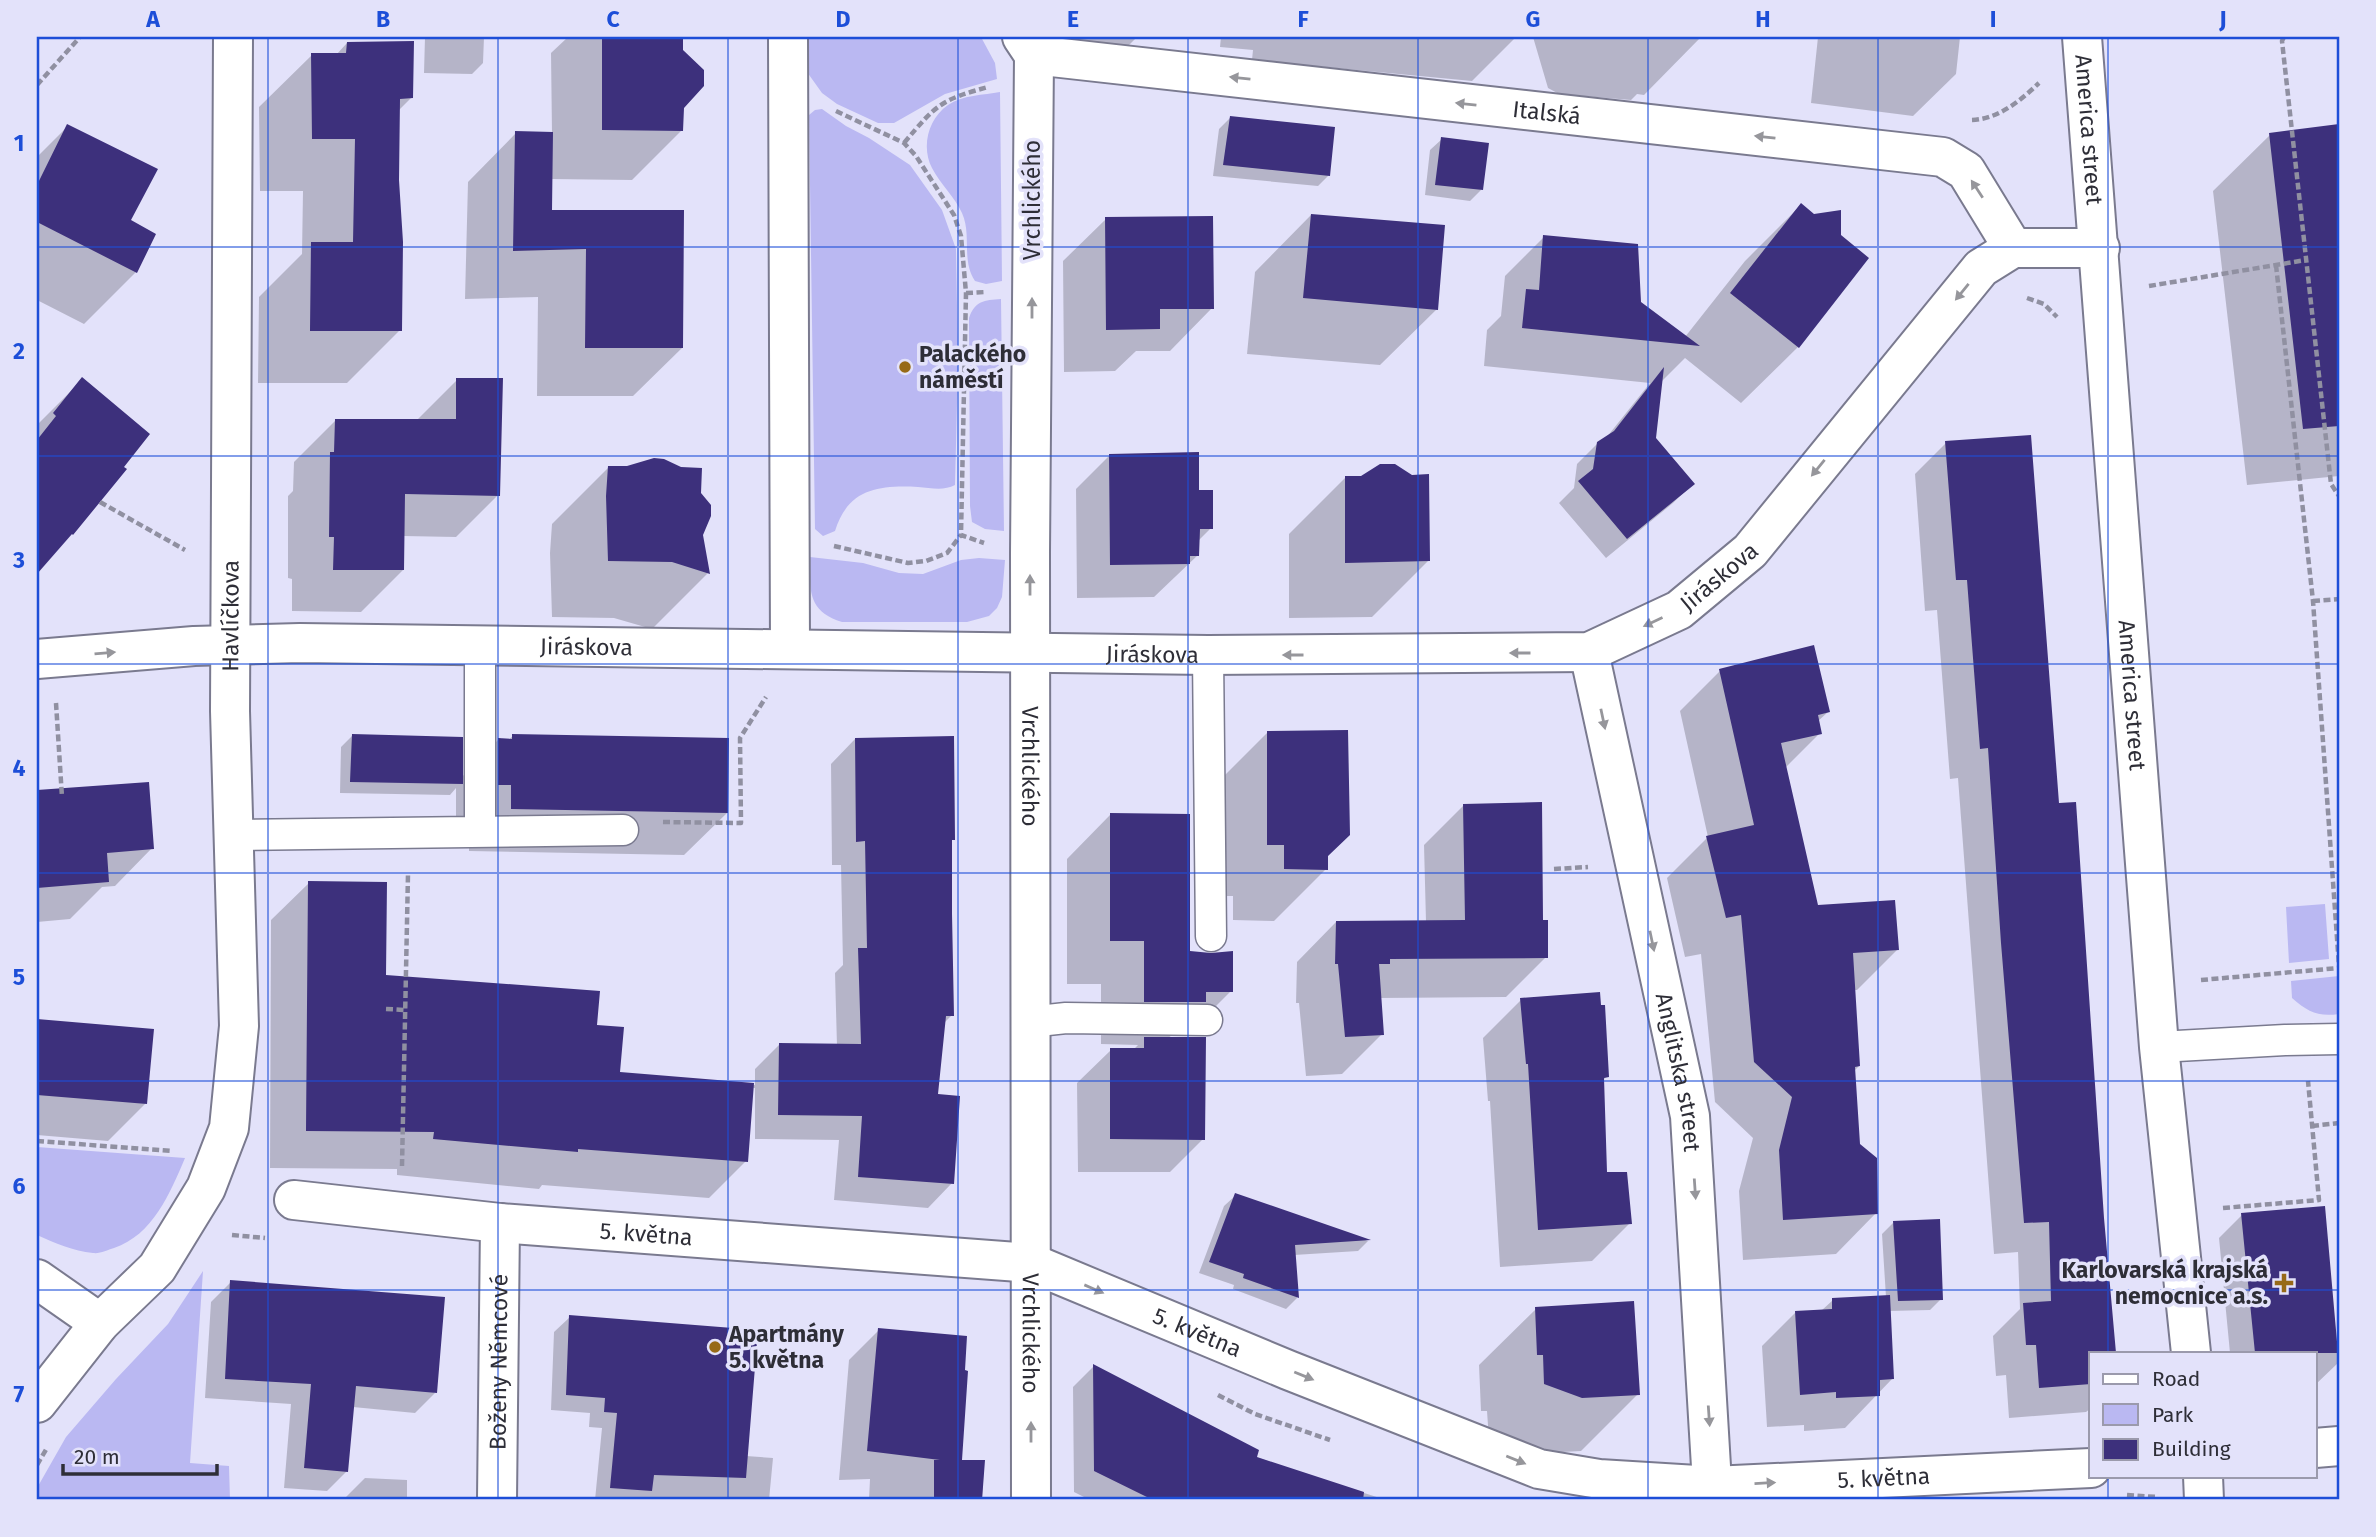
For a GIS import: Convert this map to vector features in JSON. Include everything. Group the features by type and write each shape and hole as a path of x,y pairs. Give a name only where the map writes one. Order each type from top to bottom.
{"street":[{"name":"Havlíčkova","path":"100,1323 157,1268 206,1188 229,1128 239,1026 231,644 233,37"},
{"path":"788,37 790,649"},
{"name":"America street","path":"2082,37 2159,1047 2191,1352"},
{"name":"Italská","path":"1028,46 1943,158 1966,171 2012,248"},
{"name":"Vrchlického","path":"1028,46 1031,1500"},
{"name":"Jiráskova","path":"37,659 231,644 300,643 1208,656 1589,652 1679,610 1750,551 1981,268 2012,248"},
{"path":"2012,248 2100,248"},
{"name":"Anglitska street","path":"1589,652 1690,1116 1713,1493"},
{"name":"5. května","path":"294,1200 500,1223 1031,1263 1288,1370 1539,1469 1600,1479 1713,1493 2089,1468"},
{"name":"Boženy Němcové","path":"498,1500 500,1223"},
{"path":"37,1279 100,1323 37,1404"},
{"path":"2316,1448 2339,1446"},
{"path":"2203,1478 2204,1500"}],"lane":[{"path":"480,646 480,831"},
{"path":"1208,656 1211,936"},
{"path":"233,835 623,830"},
{"path":"1030,1022 1066,1018 1207,1020"},
{"path":"2159,1047 2339,1040"}],"path":[{"path":"37,85 80,37"},
{"path":"2282,38 2331,484 2339,496"},
{"path":"1969,120 1986,119 2007,108 2048,75"},
{"path":"787,81 825,105 904,142 916,156 954,215 961,236 966,293 961,535 947,553 926,561 908,563 823,545 790,548"},
{"path":"2142,288 2306,260"},
{"path":"2199,980 2339,967 2314,601 2276,265"},
{"path":"2020,299 2029,298 2044,304 2060,320"},
{"path":"100,502 195,556"},
{"path":"961,535 989,545 1030,553"},
{"path":"2314,601 2339,599"},
{"path":"659,822 741,823 740,738 771,690"},
{"path":"46,700 55,699 62,797"},
{"path":"401,1171 408,832"},
{"path":"1554,869 1591,867"},
{"path":"386,1009 405,1010"},
{"path":"2215,1209 2319,1200 2307,1078"},
{"path":"2312,1126 2339,1123"},
{"path":"37,1141 181,1152"},
{"path":"231,1235 271,1238"},
{"path":"1207,1390 1255,1414 1332,1441"}],"green space":[{"path":"807,37 981,37 995,63 997,79 945,94 894,123 878,123 837,104 822,93 807,72"},
{"path":"1000,92 1002,281 986,284 975,281 971,273 965,221 959,207 932,168 927,143 931,126 948,105 966,97"},
{"path":"822,109 910,165 942,210 956,249 958,363 955,485 942,489 890,487 866,492 848,506 835,531 823,536 815,529 809,115"},
{"path":"1001,299 1004,531 985,529 972,522 970,506 969,318 981,302"},
{"path":"810,557 863,563 899,573 923,574 961,560 1005,560 1002,597 989,616 967,622 842,622 822,612 812,597"},
{"path":"2325,904 2329,959 2289,963 2286,907"},
{"path":"2339,976 2339,1014 2325,1015 2314,1012 2292,998 2291,981"},
{"path":"37,1147 185,1158 166,1198 150,1223 128,1242 104,1252 93,1253 71,1249 37,1235"},
{"path":"203,1271 190,1463 229,1466 230,1500 37,1500 37,1488 66,1437 168,1324"}],"building":[{"path":"602,37 683,37 683,50 704,70 704,86 684,108 683,131 602,130"},
{"path":"414,41 413,98 400,99 402,331 310,331 311,242 353,242 355,139 312,139 311,53 346,53 347,42"},
{"path":"1230,116 1335,127 1330,176 1223,165"},
{"path":"67,124 158,169 131,220 156,234 137,273 37,222 37,185"},
{"path":"2339,124 2339,426 2303,429 2269,133"},
{"path":"515,131 553,132 552,210 684,210 683,348 585,348 586,249 513,251"},
{"path":"1441,137 1489,143 1483,190 1435,185"},
{"path":"1801,203 1814,214 1841,210 1841,235 1869,258 1799,348 1730,293"},
{"path":"1311,214 1445,225 1438,310 1303,298"},
{"path":"1213,216 1214,309 1160,309 1160,329 1106,330 1105,217"},
{"path":"1543,235 1638,244 1641,302 1700,346 1522,328 1526,289 1539,290"},
{"path":"1664,367 1656,438 1695,484 1627,539 1578,481 1593,469 1597,442 1614,431"},
{"path":"82,377 150,434 124,467 127,469 37,574 37,440 56,416 53,413"},
{"path":"456,378 503,378 500,496 405,494 404,570 333,570 334,537 329,537 330,452 334,452 335,419 456,419"},
{"path":"2031,435 2059,803 2076,802 2104,1218 2116,1352 2089,1352 2089,1384 2039,1388 2036,1345 2026,1345 2023,1303 2051,1301 2049,1222 2024,1223 1988,748 1980,749 1967,580 1956,580 1945,441"},
{"path":"1199,452 1199,490 1213,490 1213,529 1200,529 1199,556 1190,556 1190,564 1110,565 1109,454"},
{"path":"654,458 664,459 681,467 702,468 701,493 711,505 711,516 703,535 710,574 672,562 608,561 608,466 627,466"},
{"path":"1380,464 1395,464 1412,475 1429,474 1430,561 1345,563 1345,476 1361,476"},
{"path":"1814,645 1830,712 1818,715 1822,734 1781,743 1818,905 1895,900 1899,950 1853,953 1860,1066 1855,1067 1860,1144 1877,1158 1878,1214 1783,1220 1779,1150 1792,1097 1754,1062 1741,915 1726,918 1706,836 1754,825 1719,669"},
{"path":"1348,730 1350,835 1328,856 1328,870 1284,869 1284,845 1267,845 1267,731"},
{"path":"352,734 463,737 463,784 350,782"},
{"path":"512,734 729,738 728,813 511,809 511,785 498,785 498,738 512,739"},
{"path":"954,736 954,1016 946,1016 938,1094 960,1096 954,1184 858,1177 862,1116 778,1115 779,1043 861,1044 858,948 867,948 865,841 856,842 855,738"},
{"path":"149,782 154,849 107,853 109,882 37,888 37,790"},
{"path":"1542,802 1543,920 1548,920 1548,958 1390,959 1390,964 1379,964 1384,1035 1345,1037 1338,964 1335,964 1336,921 1465,920 1463,804"},
{"path":"1110,813 1190,814 1190,951 1233,951 1233,992 1206,992 1206,1002 1144,1002 1144,941 1110,941"},
{"path":"308,881 387,882 386,975 600,991 597,1025 624,1027 620,1072 754,1083 748,1162 578,1149 578,1152 433,1139 434,1132 306,1131"},
{"path":"1600,992 1601,1005 1605,1005 1609,1077 1604,1078 1607,1172 1627,1172 1632,1224 1538,1230 1528,1064 1520,998"},
{"path":"37,1019 154,1029 147,1104 37,1095"},
{"path":"1144,1037 1206,1037 1205,1140 1110,1139 1110,1048 1144,1048"},
{"path":"1235,1193 1371,1240 1295,1245 1299,1298 1243,1278 1244,1274 1209,1262"},
{"name":"Karlovarská krajská nemocnice a.s.","path":"2325,1206 2338,1353 2255,1352 2241,1213"},
{"path":"1940,1219 1943,1300 1898,1301 1893,1221"},
{"path":"230,1280 445,1297 437,1393 356,1386 348,1472 304,1468 311,1384 225,1379"},
{"path":"1890,1295 1894,1379 1880,1380 1880,1396 1836,1398 1836,1392 1800,1395 1795,1311 1832,1309 1832,1298"},
{"path":"1634,1301 1640,1395 1582,1398 1544,1384 1543,1355 1537,1355 1535,1307"},
{"path":"569,1315 758,1330 746,1478 654,1475 652,1491 610,1488 617,1413 604,1412 605,1398 566,1395"},
{"path":"878,1328 967,1336 965,1370 968,1371 962,1460 985,1460 982,1500 934,1500 934,1460 940,1460 867,1451"},
{"path":"1093,1364 1259,1450 1257,1457 1364,1492 1363,1500 1153,1500 1094,1471"}],"place":[{"name":"Palackého náměstí","path":"905,367"},
{"name":"Karlovarská krajská nemocnice a.s.","path":"2284,1283"},
{"name":"Apartmány 5. května","path":"715,1347"}]}
